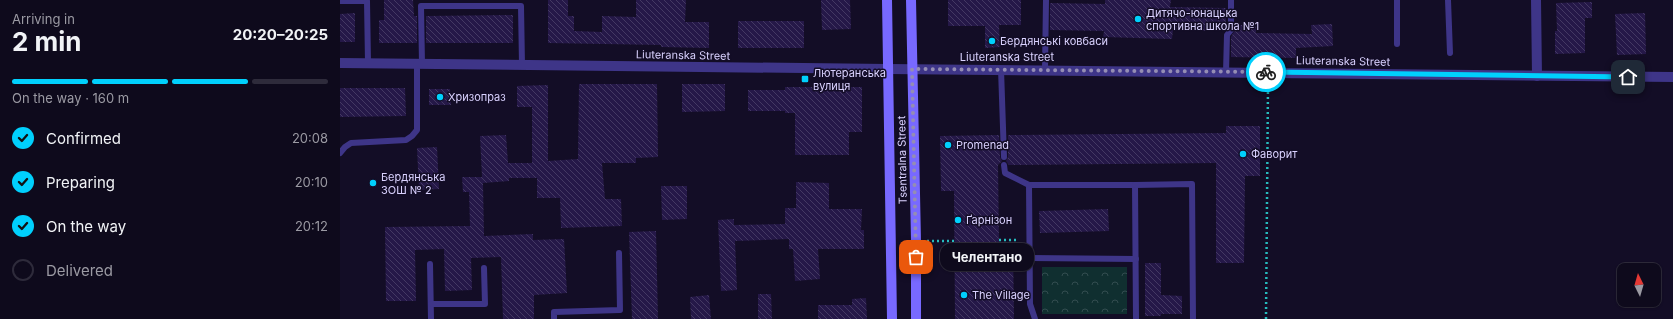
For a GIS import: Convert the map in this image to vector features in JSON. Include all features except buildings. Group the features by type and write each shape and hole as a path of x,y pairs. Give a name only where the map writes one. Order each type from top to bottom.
{"main road":[{"name":"Tsentralna Street","path":"887,0 892,319"},
{"name":"Tsentralna Street","path":"911,0 916,241 916,319"}],"street":[{"path":"1536,0 1537,76"},
{"name":"Liuteranska Street","path":"340,63 888,69 1045,69 1673,78"}],"lane":[{"path":"1045,69 1046,0"},
{"path":"1226,72 1227,36 1231,30 1231,0"},
{"path":"1397,0 1398,44"},
{"path":"1448,0 1450,53"},
{"path":"340,1 367,1 368,63"},
{"path":"340,153 351,143 406,140 412,136 416,130 421,3 521,6 522,65"},
{"path":"1002,69 1004,157"},
{"path":"1004,165 1005,173 1029,185 1192,184 1193,319"},
{"path":"1029,185 1030,304 1036,319"},
{"path":"1135,185 1136,319"},
{"path":"554,319 554,312 620,310 619,254"},
{"path":"1030,258 1136,259"},
{"path":"430,264 431,319"},
{"path":"431,304 485,304 484,268"}],"path":[{"path":"1266,319 1268,72"},
{"path":"999,240 1030,240"},
{"path":"916,241 954,241"}],"green space":[{"path":"1042,267 1127,267 1127,314 1042,314"}],"way so far":[{"path":"916,257 912,69 1266,72"}],"place":[{"name":"Дитячо-юнацька спортивна школа №1","path":"1138,19"},
{"name":"Бердянські ковбаси","path":"992,41"},
{"name":"Лютеранська вулиця","path":"805,79"},
{"name":"Хризопраз","path":"440,97"},
{"name":"Promenad","path":"948,145"},
{"name":"Фаворит","path":"1243,154"},
{"name":"Бердянська ЗОШ № 2","path":"373,183"},
{"name":"Ґарнізон","path":"958,220"},
{"name":"Челентано","path":"916,257"},
{"name":"The Village","path":"964,295"}],"route":[{"path":"1266,72 1628,77"}]}
